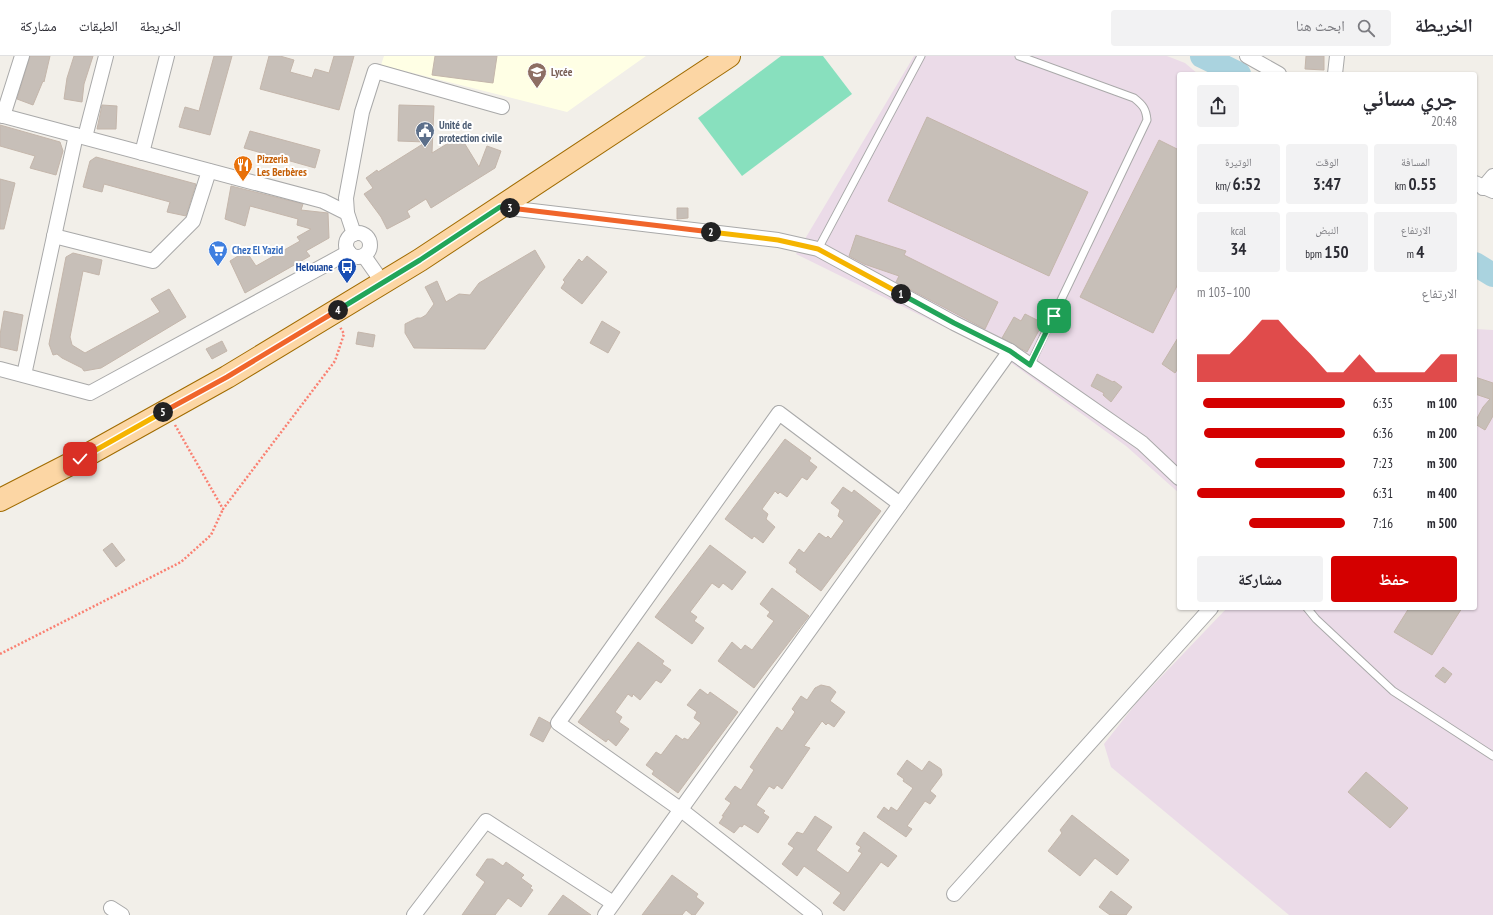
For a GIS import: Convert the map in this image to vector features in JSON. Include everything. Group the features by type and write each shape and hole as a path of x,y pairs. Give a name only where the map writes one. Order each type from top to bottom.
{"main road":[{"path":"0,500 80,459 227,377 420,260 728,56"}],"street":[{"path":"22,56 2,115 323,202 347,213"},
{"path":"24,375 54,236 80,136 106,56"},
{"path":"142,153 167,56"},
{"path":"1247,56 1275,72"},
{"path":"1336,72 1337,56"},
{"path":"354,234 347,213 346,198 362,112 375,71 502,106"},
{"path":"54,236 153,261 193,222 209,171"},
{"path":"1484,187 1493,176"},
{"path":"500,207 778,240 818,249 954,323 1010,351 1142,443 1177,476"},
{"path":"354,234 365,235 370,241 370,250 364,256 356,257 349,252 346,246 348,238 354,234"},
{"path":"0,369 90,393 349,252"},
{"path":"364,256 382,283"},
{"path":"414,915 486,821 609,909 1010,351"},
{"path":"815,915 680,809 558,723 779,412 900,504"},
{"path":"954,894 1209,610"}],"lane":[{"path":"818,249 921,56"},
{"path":"1019,56 1134,98 1144,105 1147,120 1030,365"},
{"path":"1308,610 1393,691 1493,756"}],"path":[{"path":"0,654 181,562 211,535 222,510 335,361 344,334 332,313"},
{"path":"167,410 222,510"}],"shaded area":[{"name":"Lycée","path":"384,56 646,56 567,112 381,65"},
{"path":"914,56 1167,56 1185,63 1196,72 1177,72 1177,491 1126,446 999,354 796,254"},
{"path":"1477,329 1493,330 1493,915 1289,915 1111,767 1104,744 1138,701 1225,610 1477,610"}],"green space":[{"path":"781,56 823,56 852,94 742,176 698,118"}],"building":[{"path":"30,56 50,56 44,82 43,81 33,105 17,99"},
{"path":"74,56 93,56 84,84 82,102 64,99 67,78"},
{"path":"214,56 232,56 210,135 179,127 185,107 199,111"},
{"path":"269,56 280,56 294,60 290,72 312,78 315,69 329,73 334,56 354,56 339,110 260,89"},
{"path":"435,56 497,56 493,83 432,75"},
{"path":"1306,56 1324,56 1324,70 1305,69"},
{"path":"102,105 117,106 116,129 97,129"},
{"path":"399,105 434,106 432,153 460,136 479,167 487,146 501,151 495,168 431,208 426,199 407,211 410,217 387,229 381,217 364,194 373,188 366,178 377,170 378,172 426,142 398,141"},
{"path":"927,117 1088,192 1049,276 888,201"},
{"path":"0,125 60,142 63,151 56,175 30,168 35,156 0,146"},
{"path":"250,131 320,150 315,168 244,148"},
{"path":"1159,140 1177,149 1177,286 1153,333 1080,297"},
{"path":"96,157 196,184 186,216 167,212 170,202 104,184 102,192 83,187 90,161"},
{"path":"0,179 15,183 4,229 0,229"},
{"path":"231,186 303,204 301,210 328,213 329,238 306,251 310,256 245,293 230,261 246,251 256,266 300,241 297,237 311,229 297,225 298,219 250,206 245,226 225,219"},
{"path":"677,208 688,208 688,218 677,219"},
{"path":"856,235 906,251 904,255 998,302 985,329 896,282 899,276 864,264 849,256"},
{"path":"535,250 545,267 485,349 414,348 405,333 405,324 426,315 434,304 425,287 437,281 446,302 459,294 470,295 479,283"},
{"path":"73,253 102,260 99,275 83,271 70,337 72,345 85,353 160,312 151,299 169,289 186,317 101,368 84,371 82,368 57,354 53,355 49,344 66,257"},
{"path":"587,256 607,272 582,304 561,288 565,282 563,280 579,259 582,262"},
{"path":"4,311 23,315 17,351 0,347 0,335"},
{"path":"1025,314 1043,323 1027,352 1002,338 1014,317 1021,321"},
{"path":"602,321 620,332 608,353 590,343"},
{"path":"358,332 375,335 373,347 356,344"},
{"path":"1177,339 1177,370 1175,373 1162,364"},
{"path":"222,341 227,351 212,359 206,349"},
{"path":"1097,374 1113,382 1114,381 1122,387 1111,402 1103,395 1104,393 1091,386"},
{"path":"1477,378 1493,383 1493,416 1485,430 1477,425 1477,418 1483,407 1490,399 1477,395"},
{"path":"785,439 811,458 809,461 817,467 807,480 802,477 787,497 780,492 778,494 775,491 762,509 768,514 766,519 775,527 763,543 754,536 752,539 725,519"},
{"path":"843,487 852,493 854,490 881,511 821,591 796,572 797,569 789,563 799,549 804,553 819,533 826,538 828,536 831,539 844,521 838,516 840,510 831,503"},
{"path":"112,543 125,560 116,567 103,550"},
{"path":"710,545 746,572 732,590 723,583 719,588 712,583 690,612 697,617 694,621 704,628 692,644 655,617"},
{"path":"772,588 809,616 754,688 718,661 732,642 741,650 745,645 752,650 774,621 767,616 770,612 760,604"},
{"path":"1408,610 1461,610 1432,655 1394,632"},
{"path":"638,642 664,661 662,664 671,670 661,683 656,680 640,700 633,694 632,697 628,694 615,712 622,717 619,722 629,729 616,746 608,739 606,742 578,722"},
{"path":"1443,667 1452,674 1445,683 1435,676"},
{"path":"821,685 830,687 836,692 830,701 845,712 834,727 828,723 826,725 822,721 804,746 810,748 782,789 777,785 774,789 769,786 756,805 765,811 763,813 769,817 758,833 744,824 734,833 719,823 731,803 725,799 735,786 741,790 754,770 750,767 777,727 782,731 795,712 792,709 801,696 807,700 815,688"},
{"path":"700,689 708,695 710,692 738,712 678,793 652,774 654,771 646,765 656,752 661,755 676,735 683,740 684,738 688,740 701,723 694,718 697,712 687,705"},
{"path":"539,717 550,723 551,727 543,742 530,735"},
{"path":"907,760 922,771 929,761 941,769 942,775 930,791 936,796 930,804 925,801 907,826 912,829 906,837 877,817 884,807 889,811 891,807 897,811 913,788 903,781 904,779 897,774"},
{"path":"1366,772 1408,808 1390,828 1348,792"},
{"path":"1072,815 1129,860 1117,875 1095,858 1080,876 1048,851 1062,833 1060,830"},
{"path":"815,816 832,827 816,850 848,873 862,853 858,851 861,847 856,844 864,832 897,856 888,867 881,862 844,911 833,903 841,893 804,866 797,876 782,864 794,848 788,844 797,832 803,834"},
{"path":"487,859 493,859 503,866 506,862 524,875 521,878 532,886 530,888 533,890 521,907 508,898 495,915 462,915 485,882 476,875"},
{"path":"672,875 698,894 696,897 704,903 695,915 692,915 686,910 682,915 642,915"},
{"path":"1111,891 1132,907 1126,915 1110,915 1099,907"},
{"path":"563,895 591,915 548,915"}],"waterway":[{"path":"1202,56 1235,72"},
{"path":"1477,265 1493,275"}],"place":[{"name":"Lycée","path":"537,89"},
{"name":"Unité de protection civile","path":"425,148"},
{"name":"Pizzeria Les Berbères","path":"243,182"},
{"name":"Chez El Yazid","path":"218,267"},
{"name":"Helouane","path":"347,284"}],"route":[{"path":"80,459 227,377 420,260 500,207 778,240 818,249 954,323 1010,351 1030,365 1054,316"}]}
